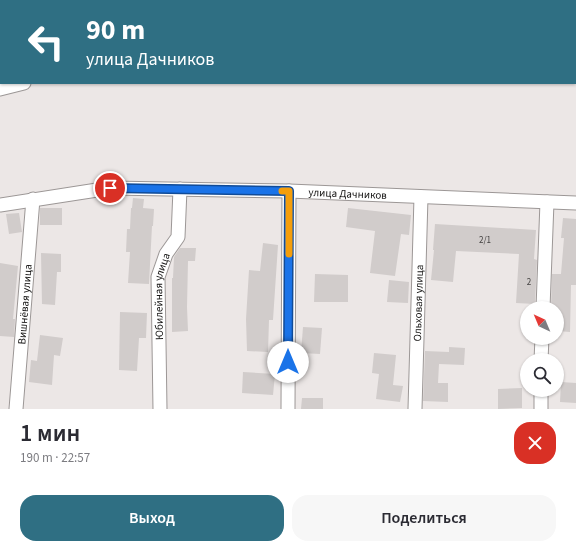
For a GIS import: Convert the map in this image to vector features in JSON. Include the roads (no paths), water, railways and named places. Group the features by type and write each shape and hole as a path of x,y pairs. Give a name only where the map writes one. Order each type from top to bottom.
{"street":[{"path":"0,89 20,84"},
{"name":"улица Дачников","path":"0,205 110,188 289,191 576,203"},
{"name":"Юбилейная улица","path":"160,409 158,277 166,254 178,237 180,189"},
{"path":"288,409 289,191"},
{"name":"Ольховая улица","path":"415,409 421,196"},
{"name":"Вишнёвая улица","path":"16,409 33,199"},
{"path":"543,301 548,202"},
{"path":"541,397 541,409"}]}
